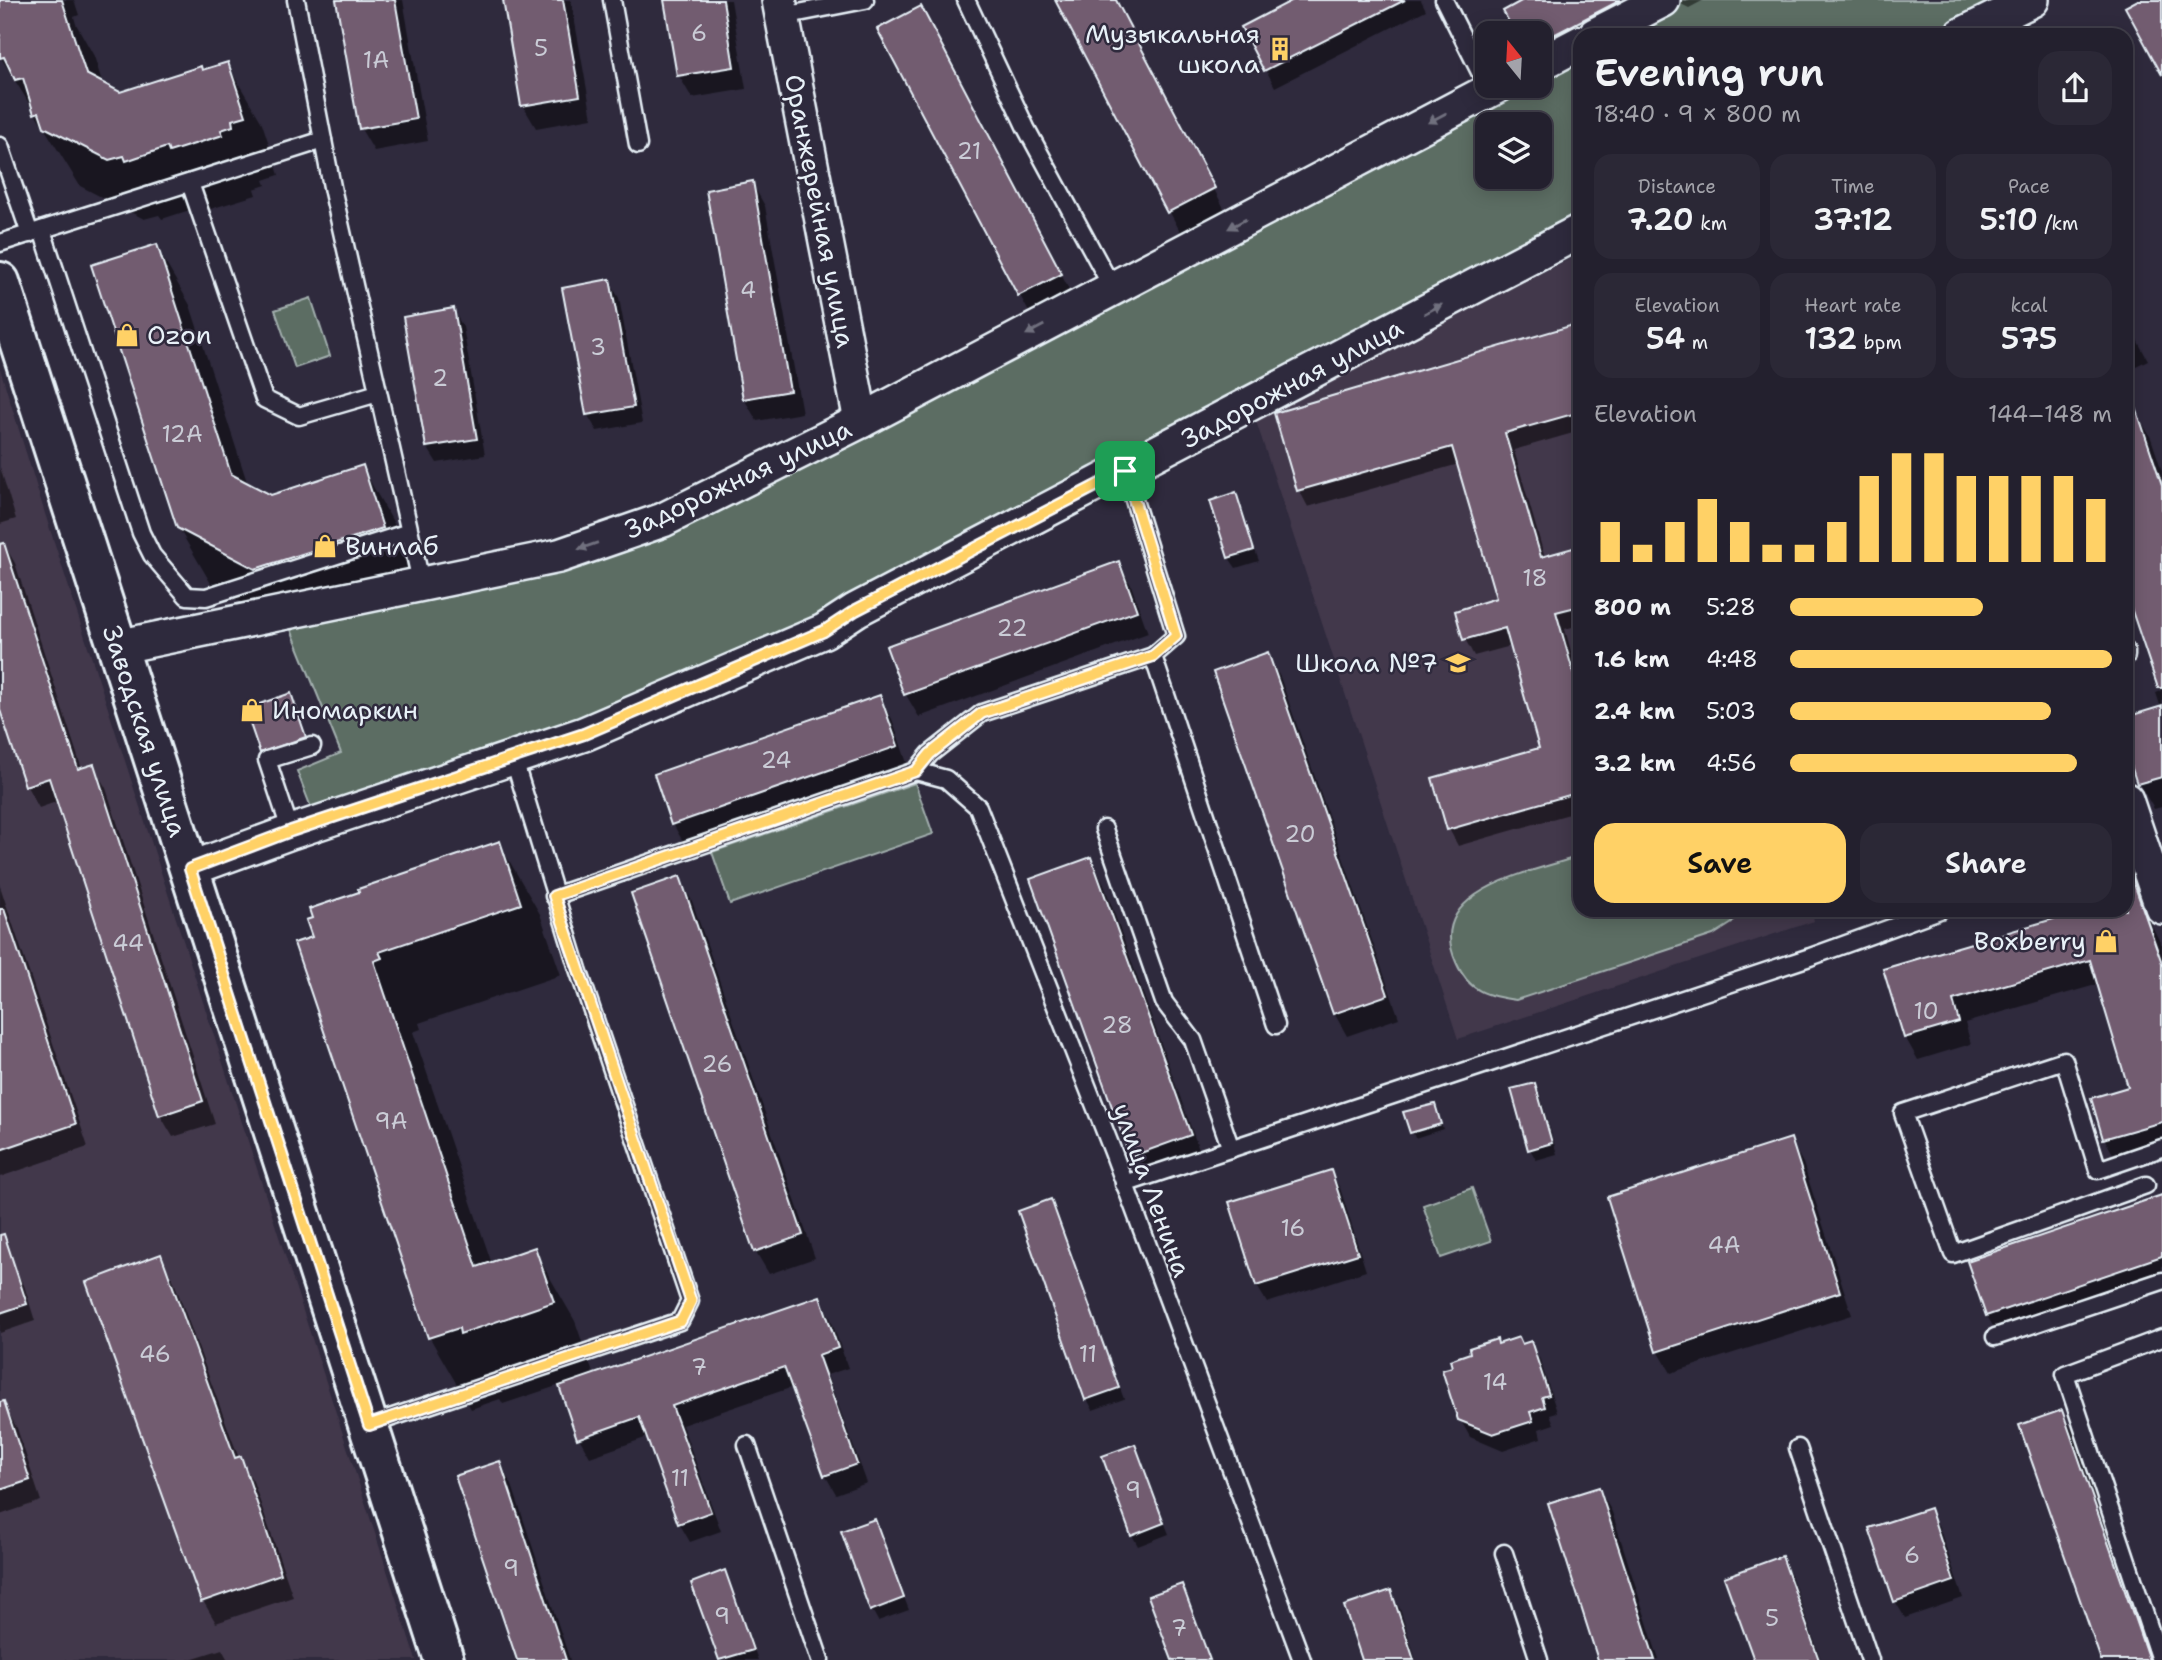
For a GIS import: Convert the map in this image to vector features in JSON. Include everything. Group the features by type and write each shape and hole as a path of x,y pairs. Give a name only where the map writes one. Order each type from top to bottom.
{"street":[{"path":"1608,28 1662,0"},
{"path":"1975,28 2032,0"},
{"name":"Оранжерейная улица","path":"781,8 861,421"},
{"path":"1552,58 1573,47"},
{"name":"Задорожная улица","path":"117,647 559,556 663,520 861,421 1475,98"},
{"name":"Задорожная улица","path":"190,869 291,831 584,734 824,631 856,610 1573,235"},
{"name":"Заводская улица","path":"0,282 444,1660"},
{"path":"2133,817 2162,907"}],"lane":[{"path":"296,0 323,141 422,586"},
{"path":"611,0 638,145"},
{"path":"781,8 865,0"},
{"path":"967,0 1026,128 1113,289"},
{"path":"1444,0 1475,56"},
{"path":"0,243 323,141"},
{"path":"0,146 36,232 141,533 152,555 187,596 206,597 409,532"},
{"path":"190,183 264,399 299,416 378,393"},
{"path":"554,896 916,771 930,754 982,713 1153,656 1176,636 1125,471"},
{"path":"1153,656 1276,1025"},
{"path":"291,831 267,760 312,746"},
{"path":"369,1425 681,1321 691,1301 554,896 513,757"},
{"name":"улица Ленина","path":"916,771 946,779 978,807 1124,1184 1302,1660"},
{"path":"1104,829 1164,1002 1193,1040 1231,1149"},
{"path":"1124,1184 1811,957 1921,917"},
{"path":"2147,1185 1952,1254 1903,1113 2064,1060 2098,1170 2162,1149"},
{"path":"1995,1337 2162,1281"},
{"path":"2160,1660 2066,1374 2162,1338"},
{"path":"747,1445 820,1660"},
{"path":"1798,1448 1870,1660"},
{"path":"1504,1553 1539,1660"}],"shaded area":[{"name":"Школа №7","path":"1573,257 1573,917 1813,917 1814,921 1458,1039 1254,415"},
{"path":"0,369 46,517 416,1660 0,1660"}],"green space":[{"path":"1663,0 2037,0 1983,28 1609,28"},
{"path":"1573,47 1573,240 856,610 317,823 297,771 341,753 288,622 559,556 1475,98 1552,98 1552,58"},
{"path":"311,298 330,356 295,368 275,310"},
{"path":"915,783 933,834 730,904 712,852"},
{"path":"1573,858 1573,917 1736,917 1732,923 1713,935 1516,1000 1487,994 1466,980 1456,962 1450,937 1455,917 1468,901 1488,888"},
{"path":"1472,1188 1491,1241 1441,1258 1423,1205"}],"building":[{"path":"0,0 62,0 86,74 120,92 201,66 202,70 228,62 246,116 232,120 233,126 221,130 223,135 169,152 167,147 126,161 124,156 109,160 44,127 39,112 34,114 23,78 15,80 4,57 0,58"},
{"path":"336,0 395,0 416,119 359,129"},
{"path":"503,0 563,0 580,96 521,106"},
{"path":"664,0 723,0 734,67 677,76"},
{"path":"1055,0 1116,0 1215,188 1167,213"},
{"name":"Музыкальная школа","path":"1293,0 1405,0 1264,71 1241,27"},
{"path":"1523,0 1621,0 1552,36 1552,21 1508,21 1503,11"},
{"path":"2138,0 2162,0 2162,75 2125,7"},
{"path":"921,6 1062,274 1018,296 877,29"},
{"path":"753,181 790,391 743,399 706,190"},
{"path":"157,244 231,474 271,495 363,465 383,528 255,569 177,528 91,265"},
{"path":"610,279 634,407 586,415 562,288"},
{"path":"454,308 477,439 426,447 403,317"},
{"path":"1573,325 1573,414 1505,433 1541,557 1573,548 1573,608 1556,612 1573,672 1573,794 1447,830 1432,778 1539,748 1505,628 1463,640 1455,611 1496,598 1452,447 1297,491 1274,413"},
{"path":"2133,399 2162,485 2162,688 2158,688 2133,614"},
{"path":"1236,492 1254,550 1228,558 1210,501"},
{"path":"4,543 78,769 94,764 203,1101 159,1116 49,778 25,786 0,710 0,544"},
{"path":"1119,561 1137,611 904,695 886,646"},
{"path":"1268,652 1388,995 1333,1014 1213,672"},
{"path":"291,693 306,737 260,753 245,709"},
{"path":"880,695 898,746 671,825 654,774"},
{"path":"2162,706 2162,777 2137,784 2133,772 2133,715"},
{"path":"500,841 521,904 379,952 382,958 374,961 477,1267 535,1247 554,1302 460,1334 459,1328 428,1338 294,943 312,937 306,920 312,918 309,909 359,892 358,889"},
{"path":"1091,857 1191,1135 1130,1157 1030,879"},
{"path":"680,876 803,1235 754,1252 631,893"},
{"path":"2133,881 2162,963 2162,1122 2103,1139 2091,1098 2128,1087 2090,960 1953,1000 1959,1022 1904,1038 1883,969 2060,917 2133,917"},
{"path":"0,909 4,909 76,1124 0,1150"},
{"path":"1535,1083 1552,1143 1528,1150 1511,1089"},
{"path":"1435,1104 1441,1124 1410,1133 1403,1112"},
{"path":"1791,1138 1840,1292 1656,1352 1607,1197"},
{"path":"1331,1170 1358,1254 1256,1286 1229,1202"},
{"path":"2162,1195 2162,1256 1986,1316 1967,1261"},
{"path":"1051,1199 1119,1388 1085,1400 1018,1211"},
{"path":"4,1234 27,1304 0,1313 0,1235"},
{"path":"161,1254 235,1458 241,1456 281,1574 201,1602 86,1282"},
{"path":"820,1296 838,1348 818,1355 857,1464 824,1476 784,1367 672,1406 711,1512 678,1524 639,1417 577,1439 559,1386"},
{"path":"1519,1337 1522,1344 1531,1341 1549,1395 1542,1397 1545,1407 1530,1412 1533,1421 1493,1434 1458,1420 1442,1370 1452,1367 1450,1360 1470,1353 1469,1348 1497,1339 1498,1344"},
{"path":"4,1401 30,1480 0,1490 0,1402"},
{"path":"2062,1410 2149,1660 2101,1660 2019,1425"},
{"path":"1135,1444 1164,1523 1131,1536 1102,1456"},
{"path":"500,1461 566,1660 517,1660 455,1476"},
{"path":"1599,1487 1655,1660 1598,1660 1548,1503"},
{"path":"1930,1508 1954,1581 1894,1602 1869,1528"},
{"path":"875,1519 904,1598 870,1611 841,1531"},
{"path":"1782,1556 1819,1660 1754,1660 1724,1577"},
{"path":"725,1570 753,1650 719,1660 691,1583"},
{"path":"1182,1584 1210,1660 1172,1660 1148,1596"},
{"path":"1391,1590 1414,1660 1362,1660 1344,1606"}],"place":[{"name":"Музыкальная школа","path":"1280,49"},
{"name":"Ozon","path":"127,335"},
{"name":"Винлаб","path":"325,546"},
{"name":"Школа №7","path":"1458,663"},
{"name":"Иномаркин","path":"252,710"},
{"name":"Boxberry","path":"2106,941"}],"route":[{"path":"1125,471 1176,636 1153,656 982,713 930,754 916,771 554,896 691,1301 681,1321 369,1425 190,869 291,831 584,734 824,631 856,610 1125,471"}]}
